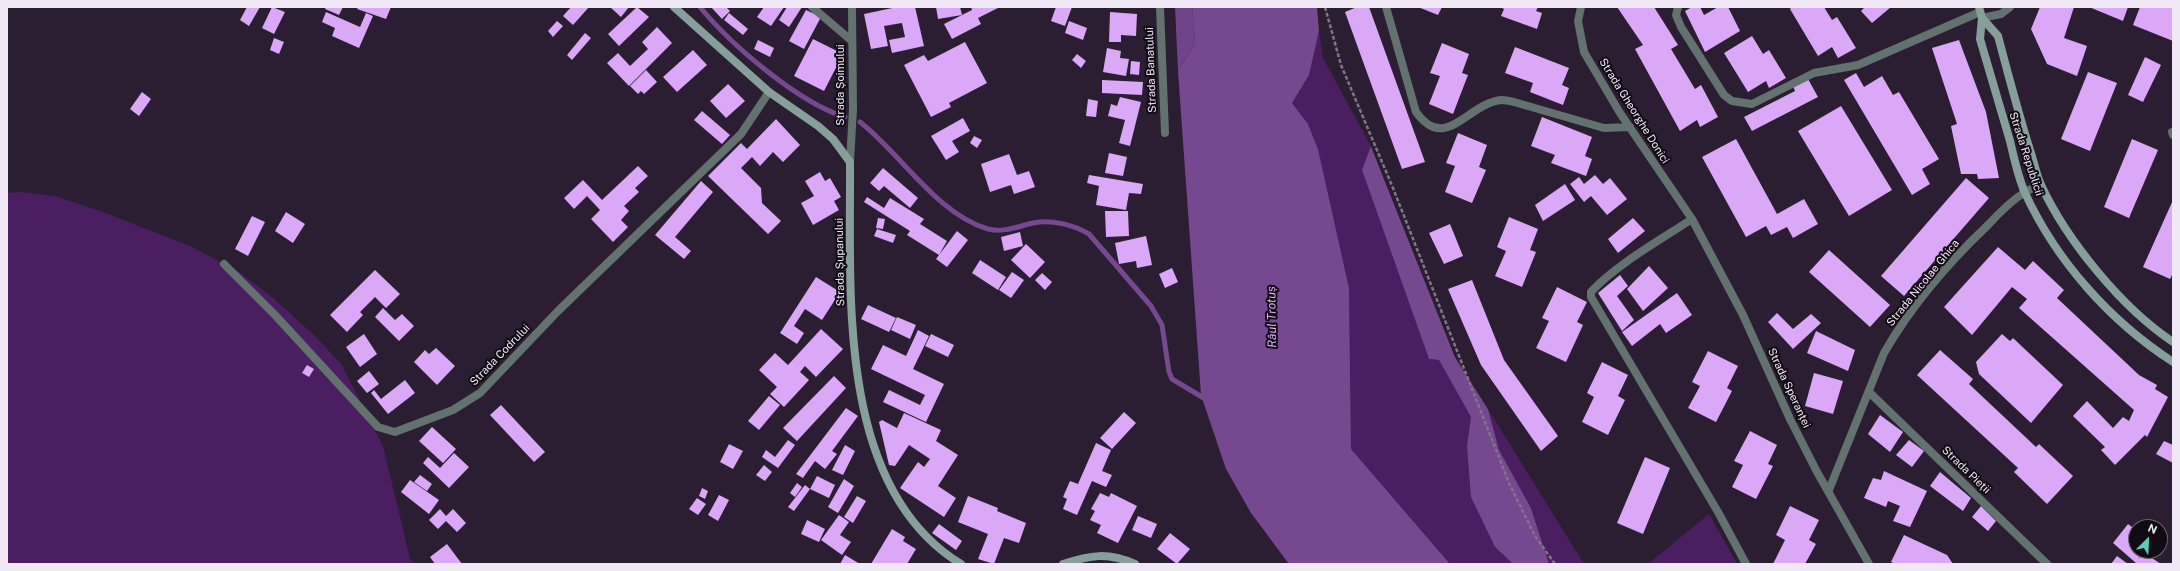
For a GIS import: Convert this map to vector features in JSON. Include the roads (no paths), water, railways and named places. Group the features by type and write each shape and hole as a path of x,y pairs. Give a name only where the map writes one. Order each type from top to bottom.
{"street":[{"path":"674,7 769,92 818,126 833,139 850,162"},
{"path":"812,7 852,40"},
{"name":"Strada Șoimului","path":"850,162 853,109 852,7"},
{"name":"Strada Banatului","path":"1160,7 1165,133"},
{"path":"1386,7 1416,112 1424,124 1435,129 1447,129 1486,105 1502,100 1514,102 1604,128 1630,127"},
{"name":"Strada Gheorghe Donici","path":"1581,7 1578,20 1584,52 1630,127 1692,219"},
{"path":"1678,7 1676,15 1681,27 1724,95 1732,101 1752,104 1814,73 1858,65 1980,12 2001,14 2010,7"},
{"name":"Strada Republicii","path":"1980,12 1998,36 2041,185 2084,254 2112,287 2142,317 2173,342"},
{"name":"Strada Republicii","path":"1980,12 1980,39 2025,192 2057,251 2081,281 2132,333 2173,362"},
{"name":"Strada Codrului","path":"224,264 275,315 378,427 395,432 452,410 480,393 558,311 741,134 769,92"},
{"name":"Strada Șupanului","path":"850,162 854,345 858,381 868,429 881,467 899,501 932,544 961,564"},
{"name":"Strada Nicolae Ghica","path":"1829,490 1884,353 1905,320 1979,233 2006,207 2025,192 2041,185"},
{"path":"1692,219 1642,252 1602,281 1591,292 1592,297 1718,512 1746,564"},
{"name":"Strada Speranței","path":"1692,219 1743,315 1790,419 1816,470 1829,490 1869,564"},
{"name":"Strada Pieții","path":"1869,392 2047,564"},
{"path":"1063,564 1090,556 1106,555 1121,558 1135,564"}],"water":[{"name":"Râul Trotuș","path":"1192,7 1317,7 1319,31 1309,75 1292,103 1308,124 1318,149 1349,288 1351,449 1450,564 1289,564 1251,513 1226,469 1201,395 1178,71 1195,44"},
{"path":"1371,146 1455,357 1488,409 1499,450 1531,508 1549,564 1513,564 1495,547 1471,497 1467,446 1471,417 1439,360 1429,359 1362,170"}],"waterway":[{"path":"700,7 729,38 767,71 807,99 827,110 845,117"},
{"path":"860,122 875,135 936,197 952,210 970,221 994,230 1011,229 1040,222 1055,222 1076,228 1089,234 1151,306 1162,325 1169,372 1172,379 1207,400"}]}
